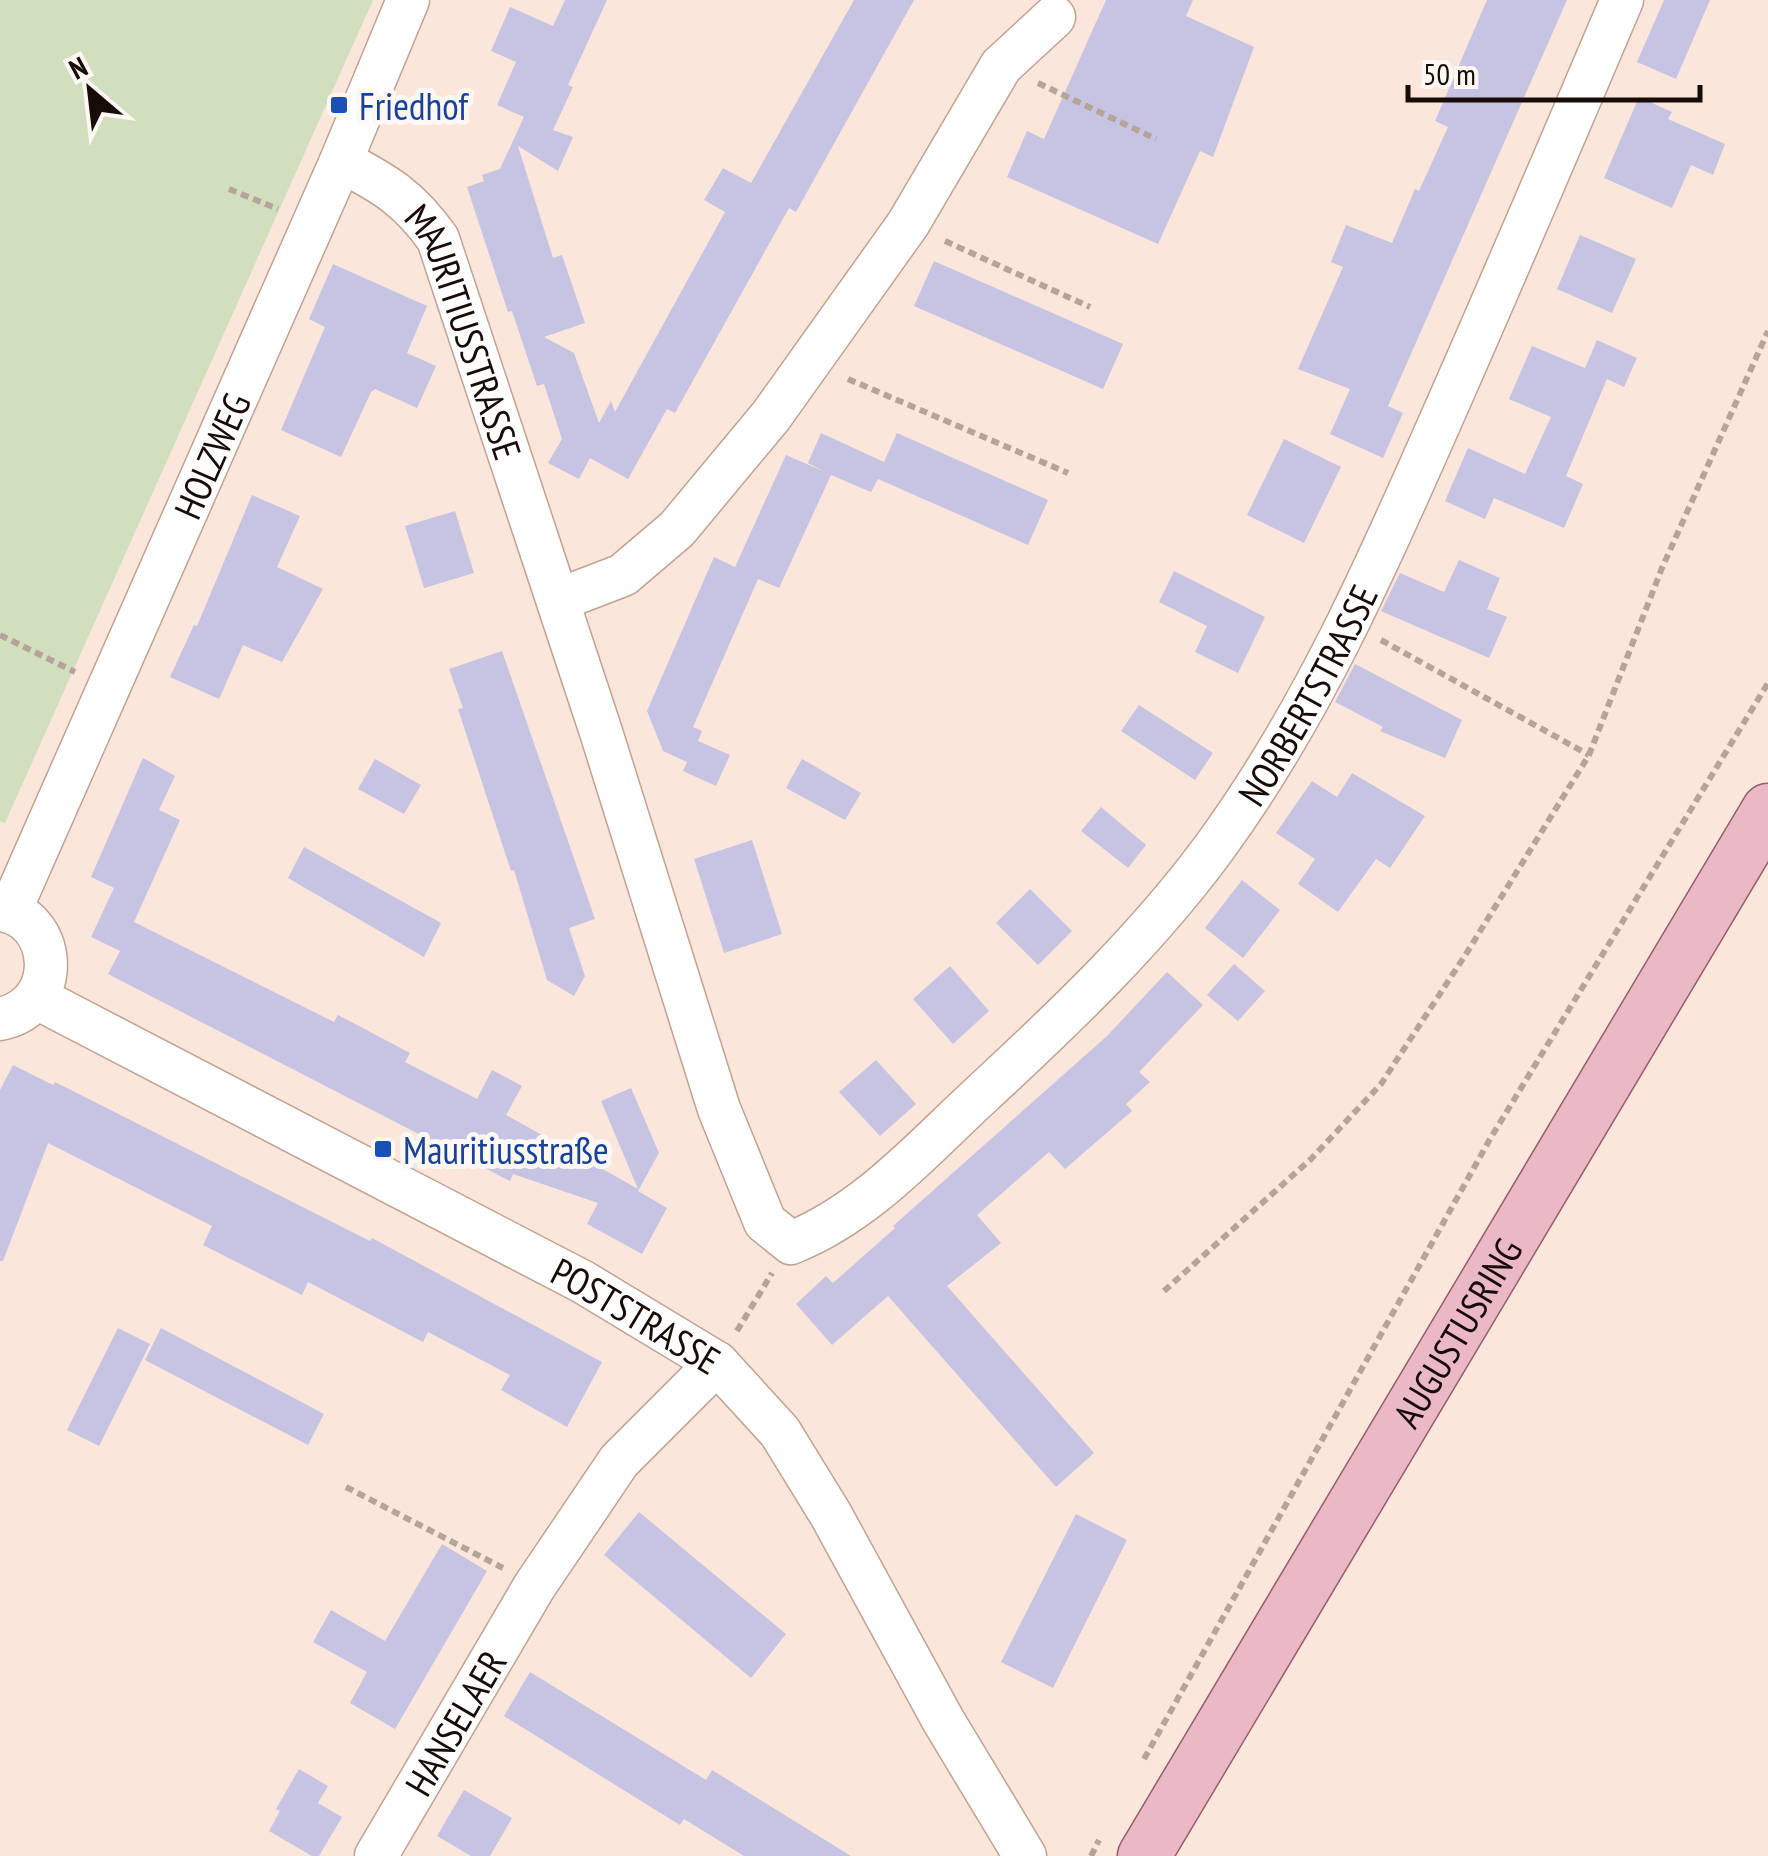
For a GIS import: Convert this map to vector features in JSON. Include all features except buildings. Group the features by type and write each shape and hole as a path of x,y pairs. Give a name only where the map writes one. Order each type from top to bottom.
{"main road":[{"name":"AUGUSTUSRING","path":"1125,1840 1768,810"}],"street":[{"name":"HOLZWEG","path":"5,911 342,161 408,0"},
{"name":"NORBERTSTRASSE","path":"791,1242 820,1231 862,1204 1078,1005 1144,936 1214,848 1290,736 1350,623 1622,0"},
{"path":"558,600 623,576 677,528 772,416 908,224 1001,66 1054,17"},
{"name":"MAURITIUSSTRASSE","path":"342,161 391,187 417,210 438,239 558,600 719,1109 748,1187 766,1222 791,1242"},
{"path":"0,1019 15,1016 37,998 48,973 44,948 33,928 5,911"},
{"name":"POSTSTRASSE","path":"37,998 584,1282 717,1363 780,1432 1025,1856"},
{"name":"HANSELAER","path":"376,1856 534,1586 618,1461 717,1363"}],"path":[{"path":"1001,66 1156,139"},
{"path":"229,189 284,212"},
{"path":"908,224 1090,307"},
{"path":"1164,1291 1311,1158 1380,1084 1466,954 1590,755 1662,568 1768,332"},
{"path":"802,374 852,379 1068,473"},
{"path":"1350,623 1590,755"},
{"path":"0,634 70,669"},
{"path":"1136,1774 1490,1138 1768,683"},
{"path":"717,1363 791,1242"},
{"path":"346,1486 534,1586"},
{"path":"1091,1856 1125,1840"}],"green space":[{"path":"0,0 373,0 5,823 0,821"}],"place":[{"name":"Friedhof","path":"339,105"},
{"name":"Mauritiusstraße","path":"383,1149"}]}
